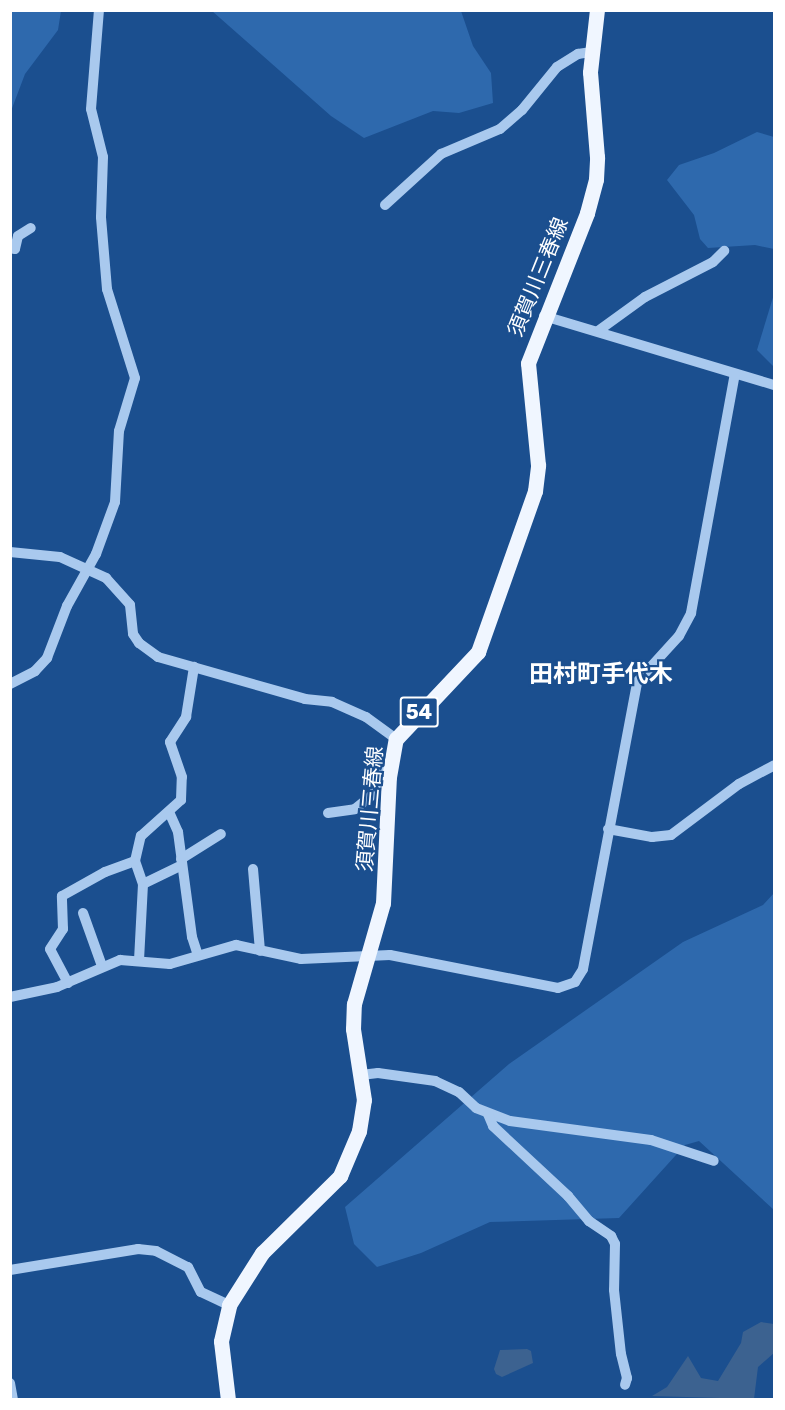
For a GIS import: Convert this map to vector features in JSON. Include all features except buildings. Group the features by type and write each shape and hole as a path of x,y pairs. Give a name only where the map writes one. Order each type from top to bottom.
{"main road":[{"name":"須賀川三春線","path":"228,1400 221,1341 229,1305 262,1253 340,1176 359,1131 364,1100 354,1012 383,903 389,777 396,739 478,652 519,539 538,477 528,363 544,316 587,213 596,179 590,52 597,10"}],"street":[{"path":"10,684 35,671 47,658 67,606 89,571 115,502 119,431 135,378 107,289 101,217 104,157 91,109 99,10"},
{"path":"385,205 441,154 500,129 522,110 557,67 578,54 590,52"},
{"path":"10,248 15,249 18,236 31,228"},
{"path":"598,331 652,292 713,262 724,251"},
{"path":"544,316 774,386"},
{"path":"10,997 68,983 102,966 139,960 170,964 236,945 301,959 368,954 390,955 558,988 569,986 583,969 637,682 679,636 691,613 735,374"},
{"path":"10,552 51,555 106,578 127,599 133,634 139,643 158,657 294,697 332,702 366,717 396,739"},
{"path":"139,960 143,884 135,861 141,836 170,814 184,790 170,742 186,717 194,667"},
{"path":"608,829 652,837 671,835 739,784 774,765"},
{"path":"328,813 355,809 370,800 377,775 382,772 389,777"},
{"path":"170,814 178,832 198,955"},
{"path":"143,884 182,862 221,834"},
{"path":"68,983 50,949 63,929 63,896 105,872 135,861"},
{"path":"254,869 260,951"},
{"path":"83,913 102,966"},
{"path":"361,1075 378,1073 435,1081 488,1114 510,1121 651,1140 714,1161"},
{"path":"488,1114 493,1126 568,1196 589,1221 611,1236 621,1354 627,1378 625,1385"},
{"path":"10,1270 138,1249 156,1251 188,1267 201,1292 229,1305"},
{"path":"10,1383 13,1400"}],"shaded area":[{"path":"11,10 61,11 58,30 25,74 11,111"},
{"path":"212,11 461,11 473,46 491,73 493,103 459,113 433,111 364,138 331,116"},
{"path":"757,132 774,137 774,249 755,245 708,248 700,239 694,215 667,180 679,165 714,153"},
{"path":"774,294 774,367 757,350"},
{"path":"774,893 774,1210 699,1141 685,1145 619,1218 490,1222 421,1253 377,1267 354,1244 345,1207 509,1064 683,942 763,905"},
{"path":"761,1322 774,1324 774,1353 758,1367 754,1399 652,1396 667,1387 688,1356 701,1378 718,1381 741,1343 743,1332"},
{"path":"527,1349 531,1351 533,1363 502,1377 496,1374 494,1369 500,1350"}],"district":[{"name":"田村町手代木","path":"601,675"}]}
